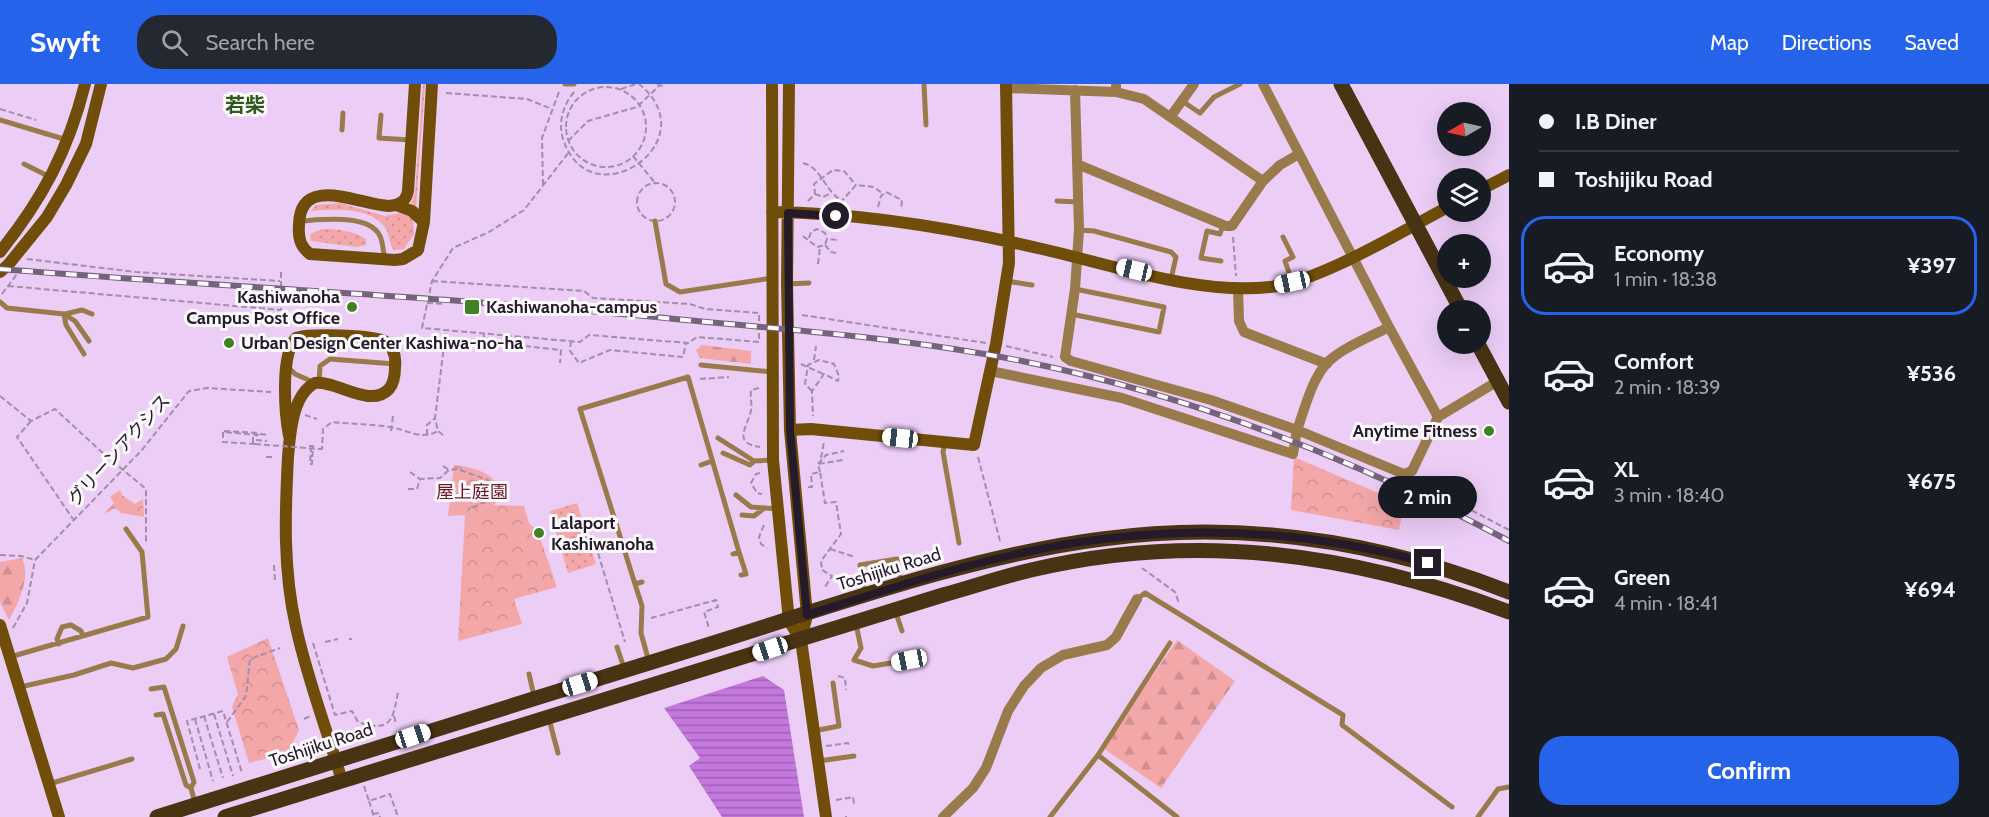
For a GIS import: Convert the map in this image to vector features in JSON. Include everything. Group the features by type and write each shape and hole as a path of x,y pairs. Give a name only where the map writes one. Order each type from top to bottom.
{"main road":[{"path":"1341,84 1456,300"},
{"path":"1483,354 1509,402"},
{"name":"Toshijiku Road","path":"157,817 956,569 1081,542 1144,534 1222,532 1272,534 1354,545 1428,563 1509,592"},
{"path":"225,817 855,622 1030,570 1076,561 1165,552 1268,553 1353,564 1429,583 1509,612"}],"street":[{"path":"0,252 25,220 52,177 69,141 85,84"},
{"path":"0,272 46,217 66,184 86,144 101,84"},
{"path":"396,205 405,199 408,191 416,84"},
{"path":"424,222 412,211 396,205 382,206 341,196 325,195 306,202 299,221 301,245 310,254 385,259 404,259 418,250 424,222 432,84"},
{"path":"772,84 773,460 789,621 801,640"},
{"path":"789,84 787,284 790,430 807,615 801,640 826,817"},
{"path":"1171,116 1194,84"},
{"path":"1263,84 1438,417"},
{"path":"790,430 811,429 974,445 996,344 1010,242 1006,86 1075,90 1116,88 1144,99 1171,116 1263,181"},
{"path":"1075,90 1079,202 1077,257 1075,289 1065,357 1071,361 1211,400 1297,430 1404,474 1412,471 1438,417 1498,381"},
{"path":"1077,164 1228,225 1263,181 1280,165 1299,154"},
{"path":"1491,184 1509,175"},
{"path":"772,212 880,219 1010,242 1172,279 1238,288 1270,287 1292,282 1353,256 1437,213"},
{"path":"1238,288 1239,321 1244,332 1327,364"},
{"path":"990,371 1122,398 1293,454 1297,430 1314,385 1327,364 1334,356 1389,327"},
{"path":"295,437 284,411 291,344 301,336 313,335 382,340 392,348 396,364 390,389 383,393 363,395 334,384 317,383 302,392 295,437 285,526 289,588 296,628 342,781"},
{"path":"943,817 973,788 986,768 1008,711 1024,686 1041,668 1063,655 1107,645 1116,637 1137,599"},
{"path":"6,628 10,657 59,817"}],"lane":[{"path":"563,84 576,85"},
{"path":"924,84 926,125"},
{"path":"1181,100 1200,113 1214,97 1239,84"},
{"path":"342,130 344,113"},
{"path":"381,115 379,138 412,141"},
{"path":"0,120 69,141"},
{"path":"24,164 52,177"},
{"path":"1057,201 1079,202"},
{"path":"299,221 335,219 367,224 380,236 385,259"},
{"path":"654,221 666,284 670,288 680,292 772,278"},
{"path":"1221,261 1201,258 1207,231 1220,234 1228,225"},
{"path":"1078,230 1094,231 1171,252 1176,257 1172,279"},
{"path":"1283,237 1293,257 1285,261 1292,282"},
{"path":"1006,281 1032,285"},
{"path":"787,284 809,283"},
{"path":"1071,314 1160,332 1164,307 1075,289"},
{"path":"0,302 7,308 64,314 82,310 92,314"},
{"path":"64,314 75,321 89,341"},
{"path":"64,314 66,325 84,354"},
{"path":"288,367 295,374 317,383 320,366 330,359 396,364"},
{"path":"701,365 772,372"},
{"path":"649,663 641,633 642,606 617,528 609,491 580,409 688,378 720,497 730,523 736,553 746,574 741,575"},
{"path":"718,438 754,461 773,460"},
{"path":"945,443 943,452 959,543"},
{"path":"723,453 750,465 754,461"},
{"path":"701,465 712,461"},
{"path":"736,495 751,507 777,509"},
{"path":"742,515 754,516 763,509"},
{"path":"723,525 730,523"},
{"path":"617,528 625,526"},
{"path":"10,657 148,617 142,552 126,529"},
{"path":"626,555 633,552"},
{"path":"866,597 860,565 897,559 902,586"},
{"path":"635,584 642,582"},
{"path":"1137,599 1145,593 1343,715 1342,725 1452,807"},
{"path":"642,606 649,608"},
{"path":"895,610 902,632"},
{"path":"855,622 861,648 854,660 873,666 909,660"},
{"path":"59,644 57,639 62,627 71,624 81,631 83,636"},
{"path":"20,687 74,675 111,663 133,668 166,659 176,649 183,626"},
{"path":"1050,817 1098,755 1170,643"},
{"path":"617,647 625,670"},
{"path":"529,674 535,698"},
{"path":"814,731 839,726 833,682"},
{"path":"151,690 164,687 194,782 191,788"},
{"path":"156,715 163,714 186,785 191,788 196,805"},
{"path":"548,718 558,753"},
{"path":"1098,755 1177,817"},
{"path":"819,761 854,756"},
{"path":"49,784 132,759"},
{"path":"179,765 188,763"},
{"path":"1478,817 1498,789 1509,787"}],"path":[{"path":"543,186 542,138 563,84"},
{"path":"576,85 562,114 562,137 569,152 581,164 600,173 621,173 640,164 653,150 660,131 658,110 650,96 637,84 621,89"},
{"path":"568,141 588,121 624,113 640,105 658,85 665,87"},
{"path":"606,86 621,89 630,94 640,105 645,116 646,130 643,143 624,163 611,167 597,167 585,162 568,141 567,115 572,103 581,94 606,86"},
{"path":"446,93 527,99 552,109"},
{"path":"0,109 36,120"},
{"path":"432,281 584,291 593,298 690,304 705,309 759,313 759,342 697,336 686,343 589,335 580,342 422,328 432,281 453,248 489,232 524,210 569,152"},
{"path":"633,156 656,184 670,190 675,202 671,214 661,221 654,221 639,212 637,200 643,189 656,184"},
{"path":"803,163 823,178 831,194 841,200"},
{"path":"815,194 814,184 833,170 844,171 856,185 873,187 883,194 886,192 902,200 902,212"},
{"path":"840,206 841,200 856,185"},
{"path":"815,194 823,197 831,194"},
{"path":"806,203 815,194"},
{"path":"878,209 883,194"},
{"path":"1228,225 1238,288"},
{"path":"809,239 811,232 817,229 825,232 827,239 825,245 820,247"},
{"path":"803,236 820,247"},
{"path":"827,239 838,240"},
{"path":"825,245 831,252 836,253"},
{"path":"818,264 820,247"},
{"path":"27,259 136,272 280,281"},
{"path":"0,297 8,286 281,310 281,270"},
{"path":"427,303 444,304"},
{"path":"802,315 996,344 1065,357"},
{"path":"443,435 438,431 435,418 446,330"},
{"path":"483,347 484,334"},
{"path":"515,336 515,345 561,350"},
{"path":"560,363 561,340"},
{"path":"571,341 570,351 579,363 610,350 683,357 686,343"},
{"path":"812,391 805,384 808,365 814,360 816,346"},
{"path":"801,364 808,365 838,381 839,375 834,364 814,360"},
{"path":"813,422 812,391 824,374"},
{"path":"700,379 732,377"},
{"name":"グリーンアクシス","path":"35,560 141,451 189,391 207,388 271,392"},
{"path":"759,388 751,390 751,413 742,431 743,437 752,445 759,447"},
{"path":"0,396 31,421"},
{"path":"73,519 17,437 31,421 55,409 146,489 144,518 147,525 146,550 142,552"},
{"path":"302,416 317,419"},
{"path":"391,431 393,416"},
{"path":"427,435 427,425 435,418"},
{"path":"267,441 258,437 223,432 223,442 322,449 323,429 332,422 388,427 416,435 427,435 438,431"},
{"path":"254,444 254,437 267,435"},
{"path":"295,437 299,449"},
{"path":"825,438 818,464 825,503 836,502 841,534 821,563 822,570 832,576 825,588"},
{"path":"314,446 312,464 310,464 310,447 314,446"},
{"path":"821,458 844,451"},
{"path":"977,454 1000,541"},
{"path":"818,464 843,460"},
{"path":"443,466 448,470"},
{"path":"410,472 420,479 440,478 448,470 463,469 488,480 492,485 490,498 478,507 469,509"},
{"path":"807,487 812,487 811,474 820,472"},
{"path":"760,473 756,474 751,483 757,493 762,494"},
{"path":"1407,473 1413,479 1509,530"},
{"path":"408,489 417,489 420,479"},
{"path":"601,529 609,524"},
{"path":"764,525 759,537 761,544 767,548"},
{"path":"623,546 598,553 625,642"},
{"path":"830,549 841,555 858,557 860,565"},
{"path":"0,555 21,556 35,560 27,603 6,628"},
{"path":"814,564 821,563"},
{"path":"1142,568 1175,592 1186,619"},
{"path":"649,608 651,620 716,600 718,607 704,612 709,628"},
{"path":"325,642 338,639"},
{"path":"312,640 335,715 352,711 358,722 372,726 387,723 394,716"},
{"path":"227,722 246,696 250,659 280,648"},
{"path":"838,676 845,678 846,690"},
{"path":"396,724 394,716 398,692"},
{"path":"200,769 186,721 223,711 242,773"},
{"path":"214,714 233,776"},
{"path":"204,716 223,778"},
{"path":"195,719 213,781"},
{"path":"372,726 375,732"},
{"path":"826,746 848,742 850,750"},
{"path":"199,763 207,761"},
{"path":"364,786 374,816 379,813 380,817"},
{"path":"369,801 390,794 398,817"},
{"path":"834,801 853,797 854,804"}],"green space":[{"path":"423,84 425,84 416,206 410,206 415,193"},
{"path":"340,203 385,216 400,213 413,217 414,234 404,249 394,250 386,229 372,216 352,211 311,211 316,205"},
{"path":"322,229 356,234 366,239 366,245 356,247 311,241 310,234"},
{"path":"702,345 751,351 751,364 700,358 696,350"},
{"path":"1294,457 1404,504 1399,530 1291,510"},
{"name":"屋上庭園","path":"454,465 480,471 491,477 499,487 498,499 494,505 524,506 529,523 538,532 557,587 514,599 522,624 458,641 465,515 448,516"},
{"path":"120,490 122,495 135,504 143,499 144,517 121,513 116,508 104,514 114,503 110,497"},
{"path":"577,503 596,564 568,573 550,511"},
{"path":"22,558 24,581 20,597 9,620 0,602 0,562"},
{"path":"268,638 299,730 288,753 249,763 232,707 238,694 227,657"},
{"path":"1177,640 1235,681 1161,788 1103,748"}],"shaded area":[{"path":"763,676 784,690 804,817 722,817 689,766 700,758 664,708"}],"railway":[{"path":"0,269 591,311 849,336 979,353 1086,375 1149,392 1272,433 1392,483 1509,541"}],"place":[{"name":"Kashiwanoha Campus Post Office","path":"352,307"},
{"name":"Kashiwanoha-campus","path":"472,307"},
{"name":"Urban Design Center Kashiwa-no-ha","path":"229,343"},
{"name":"Anytime Fitness","path":"1489,431"},
{"name":"Lalaport Kashiwanoha","path":"539,533"}],"district":[{"name":"若柴","path":"245,105"}],"route":[{"path":"836,216 788,213 790,430 807,615 956,569 1051,547 1144,534 1185,532 1272,534 1354,545 1428,563"}]}
